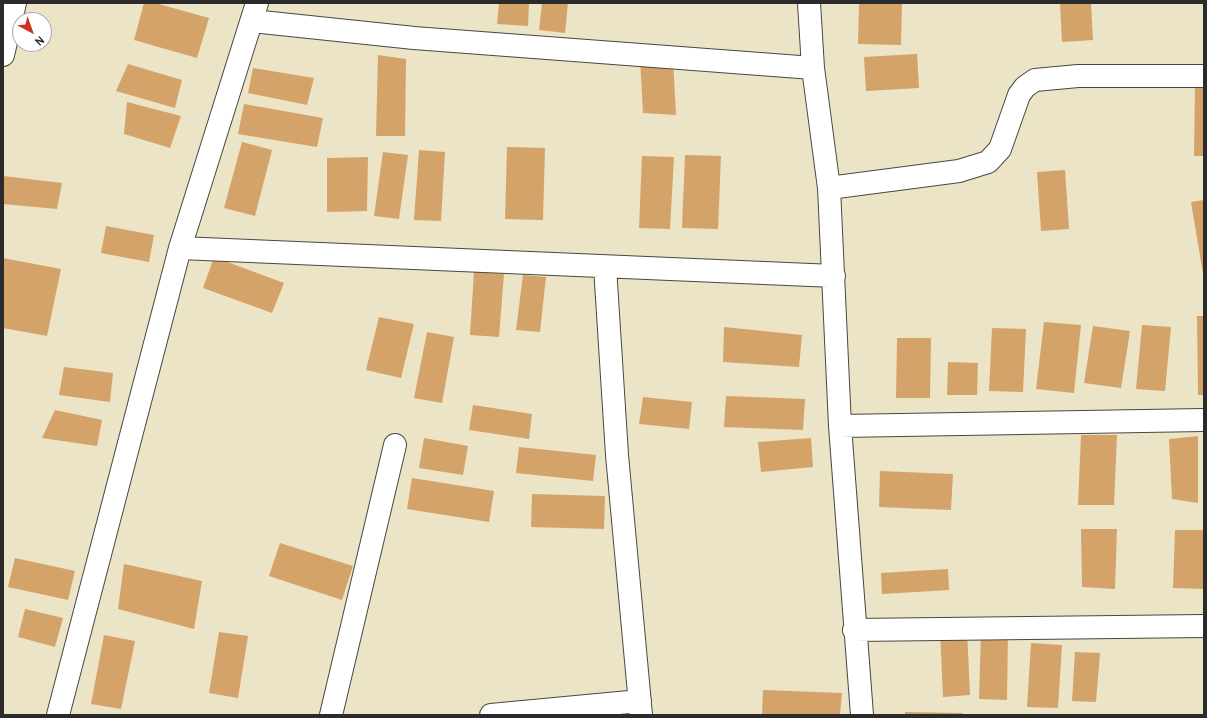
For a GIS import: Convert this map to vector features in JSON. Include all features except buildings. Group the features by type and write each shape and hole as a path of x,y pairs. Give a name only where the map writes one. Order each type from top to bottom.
{"street":[{"path":"3,54 14,3"},
{"path":"809,3 814,68 829,188 840,426 854,630 862,715"},
{"path":"58,715 180,248 254,12 414,38 814,68"},
{"path":"829,188 959,171 988,162 1000,149 1019,95 1025,87 1035,80 1078,76 1204,76"},
{"path":"180,248 834,276"},
{"path":"491,715 641,708 617,455 605,267"},
{"path":"840,426 1204,420"},
{"path":"338,710 341,667 395,444"},
{"path":"854,630 1204,626"}]}
